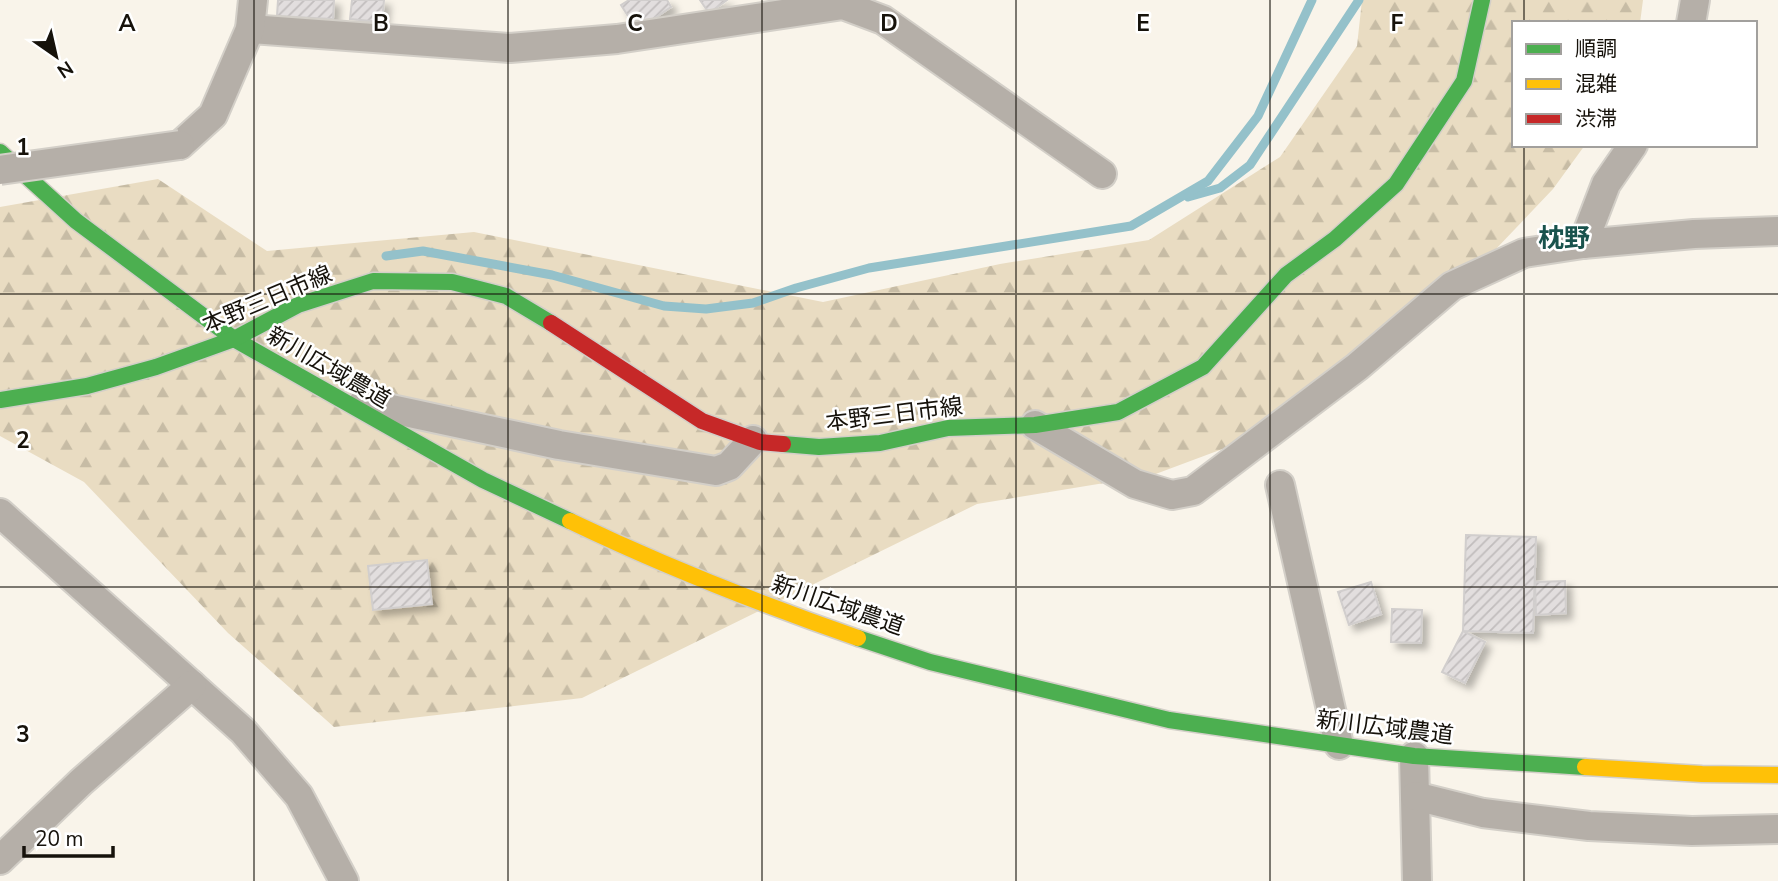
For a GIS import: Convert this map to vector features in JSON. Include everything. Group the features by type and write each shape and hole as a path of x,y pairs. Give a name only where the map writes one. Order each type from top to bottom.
{"street":[{"path":"0,170 180,145 213,115 250,29 253,0"},
{"name":"本野三日市線","path":"0,400 87,387 156,367 234,339 298,305 373,281 452,282 506,296 588,345 702,421 753,440 819,447 880,443 948,428 1035,425 1118,412 1203,367 1286,275 1335,239 1396,184 1464,80 1482,0"},
{"path":"1692,21 1695,0"},
{"path":"250,29 510,48 617,39 844,5 883,20 1102,174"},
{"path":"1583,244 1606,184 1632,147"},
{"name":"新川広域農道","path":"0,152 76,221 234,339 483,480 647,558 795,616 930,662 1156,717 1414,756 1702,774 1778,775"},
{"path":"1035,425 1135,484 1172,495 1193,491 1357,367 1452,286 1524,253 1583,244 1694,234 1778,231"},
{"path":"337,397 559,445 716,471 729,466 753,440"},
{"path":"1280,485 1339,745"},
{"path":"0,513 243,731 299,796 344,881"},
{"path":"0,860 81,782 192,685"},
{"path":"1414,756 1417,881"},
{"path":"1415,796 1483,813 1589,826 1692,831 1778,829"}],"green space":[{"path":"1362,0 1643,0 1640,21 1512,21 1512,147 1584,147 1553,189 1455,292 1268,432 1153,475 977,504 582,698 334,727 228,633 84,482 0,436 0,207 158,179 267,251 474,232 823,302 1000,264 1149,240 1280,157 1357,46"}],"building":[{"path":"278,0 334,0 333,19 277,16"},
{"path":"352,0 384,0 382,22 350,19"},
{"path":"629,0 667,0 671,7 637,30 621,5"},
{"path":"700,0 727,0 709,13"},
{"path":"1466,535 1536,537 1533,633 1463,631"},
{"path":"427,560 432,604 373,610 368,566"},
{"path":"1565,581 1566,613 1536,615 1535,582"},
{"path":"1371,582 1381,614 1349,625 1338,592"},
{"path":"1392,609 1422,610 1421,643 1391,642"},
{"path":"1463,631 1485,642 1465,683 1442,672"}],"waterway":[{"path":"386,256 423,251 552,275 664,306 706,309 753,303 869,268 1131,226 1208,181 1258,116 1312,0"},
{"path":"1188,197 1220,188 1250,165 1359,0"}],"traffic: fast":[{"path":"783,444 819,447 880,443 948,428 1035,425 1118,412 1203,367 1286,275 1335,239 1396,184 1464,81 1482,0"},
{"path":"0,152 76,221 234,339 483,480 570,521"},
{"path":"0,400 87,386 156,367 234,339 298,305 373,281 452,282 506,296 551,323"},
{"path":"858,638 930,662 1169,720 1414,756 1585,767"}],"traffic: slow":[{"path":"570,521 712,584 858,638"},
{"path":"1585,767 1702,774 1778,775"}],"traffic: jam":[{"path":"551,323 702,421 760,442 783,444"}],"district":[{"name":"枕野","path":"1564,238"}]}
